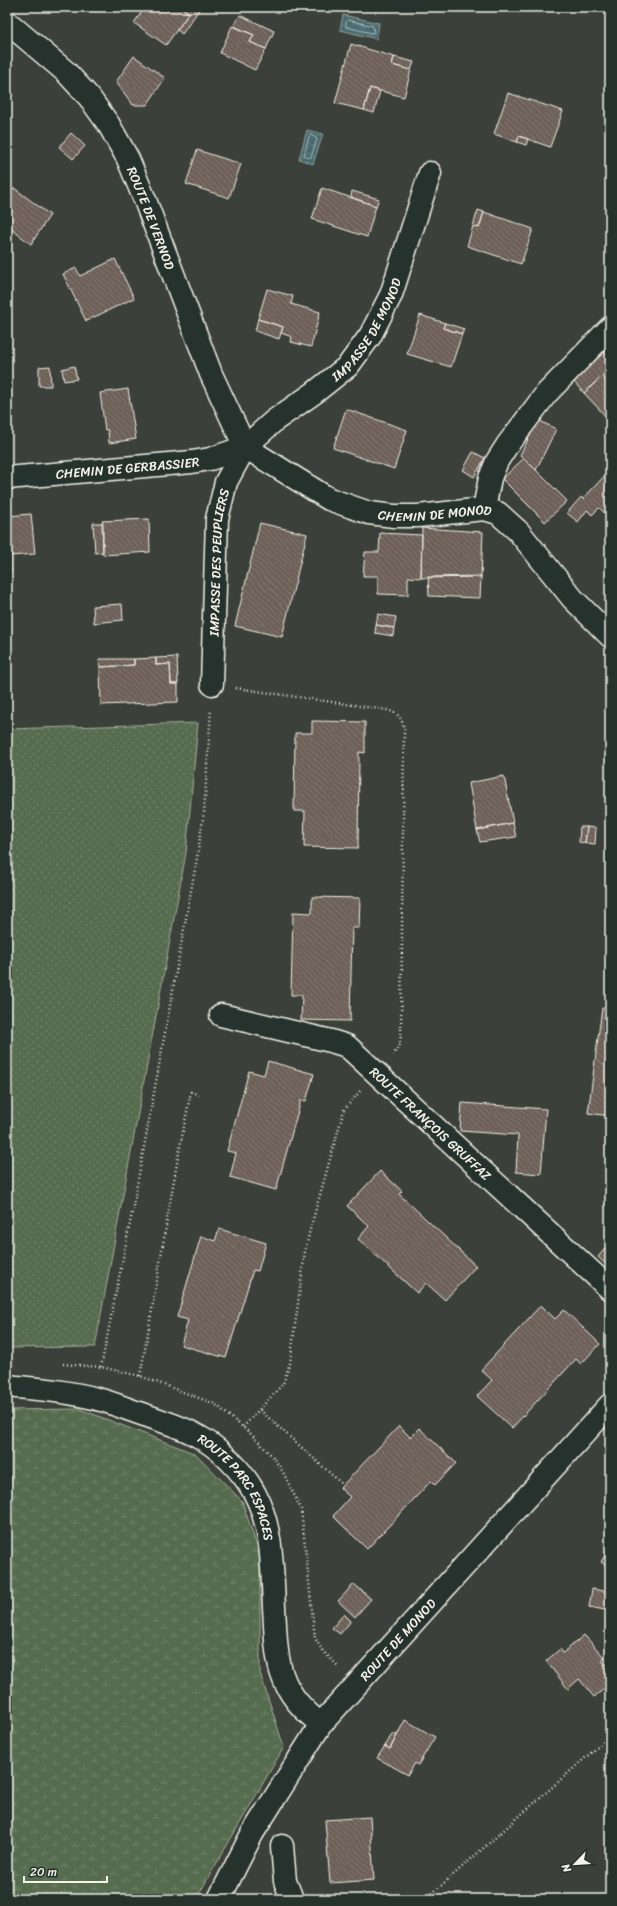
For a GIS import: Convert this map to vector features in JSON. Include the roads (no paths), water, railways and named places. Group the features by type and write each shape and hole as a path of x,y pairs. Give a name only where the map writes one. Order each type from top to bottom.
{"street":[{"name":"ROUTE DE VERNOD","path":"7,22 66,72 90,97 109,125 128,159 211,374 245,447"},
{"name":"IMPASSE DE MONOD","path":"245,447 275,420 314,393 348,366 370,336 391,295 430,173"},
{"path":"484,509 490,478 497,461 508,444 546,394 610,328"},
{"name":"CHEMIN DE GERBASSIER","path":"7,478 192,462 210,459 245,447"},
{"name":"CHEMIN DE MONOD","path":"245,447 329,499 369,512 394,516 418,516 484,509 498,513 508,521 573,599 610,636"},
{"name":"IMPASSE DES PEUPLIERS","path":"212,684 217,519 226,482 245,447"},
{"name":"ROUTE FRANÇOIS GRUFFAZ","path":"221,1015 347,1046 610,1289"},
{"name":"ROUTE PARC ESPACES","path":"7,1386 45,1390 97,1399 168,1423 196,1435 220,1452 239,1472 255,1494 266,1521 271,1557 277,1656 283,1678 290,1693 305,1712 321,1724"},
{"name":"ROUTE DE MONOD","path":"219,1899 256,1828 321,1724 610,1405"},
{"path":"282,1846 285,1881 292,1899"}],"water":[{"path":"343,15 379,23 377,39 340,30"},
{"path":"307,130 323,134 313,164 299,159"}]}
